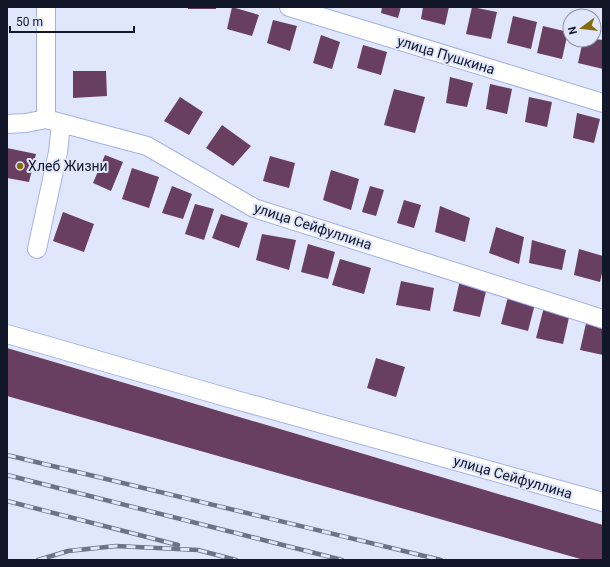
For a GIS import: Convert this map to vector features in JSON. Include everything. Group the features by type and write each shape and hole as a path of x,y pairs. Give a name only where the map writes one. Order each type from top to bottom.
{"street":[{"path":"37,249 58,152 54,121 46,7"},
{"name":"улица Пушкина","path":"289,7 603,103"},
{"path":"7,124 54,121"},
{"name":"улица Сейфуллина","path":"54,121 147,146 254,208 603,319"},
{"name":"улица Сейфуллина","path":"7,334 229,398 603,502"}],"building":[{"path":"188,7 216,7 216,9 188,9"},
{"path":"232,7 259,15 252,36 227,29"},
{"path":"382,7 401,7 398,18 381,13"},
{"path":"423,7 449,7 445,25 421,19"},
{"path":"472,7 497,12 491,39 466,34"},
{"path":"513,16 537,22 531,49 507,43"},
{"path":"273,20 297,26 290,51 267,43"},
{"path":"543,26 562,31 562,48 564,48 562,59 537,53"},
{"path":"321,35 340,42 332,69 313,63"},
{"path":"603,40 603,69 578,63 581,48 602,48"},
{"path":"363,45 387,52 381,75 357,68"},
{"path":"73,71 106,71 107,96 73,98"},
{"path":"450,77 473,83 467,107 446,103"},
{"path":"490,84 512,89 507,114 486,109"},
{"path":"394,89 425,97 415,133 384,125"},
{"path":"180,97 203,112 189,135 164,121"},
{"path":"529,97 552,102 547,127 525,122"},
{"path":"577,113 600,119 594,143 573,138"},
{"path":"222,125 251,146 233,166 206,148"},
{"name":"Хлеб Жизни","path":"7,148 36,154 29,182 7,178"},
{"path":"105,155 123,162 111,191 93,183"},
{"path":"270,156 295,163 289,188 263,181"},
{"path":"132,168 159,177 149,208 122,199"},
{"path":"331,170 359,179 351,210 323,200"},
{"path":"172,186 192,194 183,219 162,213"},
{"path":"370,186 384,190 376,216 362,212"},
{"path":"404,200 421,205 414,228 397,223"},
{"path":"195,204 214,209 204,240 185,234"},
{"path":"440,206 470,218 465,242 435,232"},
{"path":"63,212 94,224 84,252 53,241"},
{"path":"221,214 248,223 239,248 212,238"},
{"path":"496,227 524,237 519,264 489,253"},
{"path":"262,234 296,240 289,270 256,260"},
{"path":"532,240 566,250 562,270 529,263"},
{"path":"308,244 335,252 328,279 301,272"},
{"path":"579,249 603,256 603,269 600,282 574,275"},
{"path":"340,259 371,268 364,294 332,285"},
{"path":"460,280 487,287 480,317 453,311"},
{"path":"401,281 434,288 430,311 396,305"},
{"path":"509,293 536,300 528,331 501,324"},
{"path":"544,307 570,313 563,344 536,338"},
{"path":"587,319 603,323 603,355 580,350"},
{"path":"7,348 603,525 603,560 584,560 7,396"},
{"path":"376,358 405,367 396,397 367,388"}],"railway":[{"path":"7,455 441,560"},
{"path":"7,475 342,560"},
{"path":"7,501 178,545"},
{"path":"38,560 68,551 116,546 198,550 236,560"}],"place":[{"name":"Хлеб Жизни","path":"20,166"}]}
